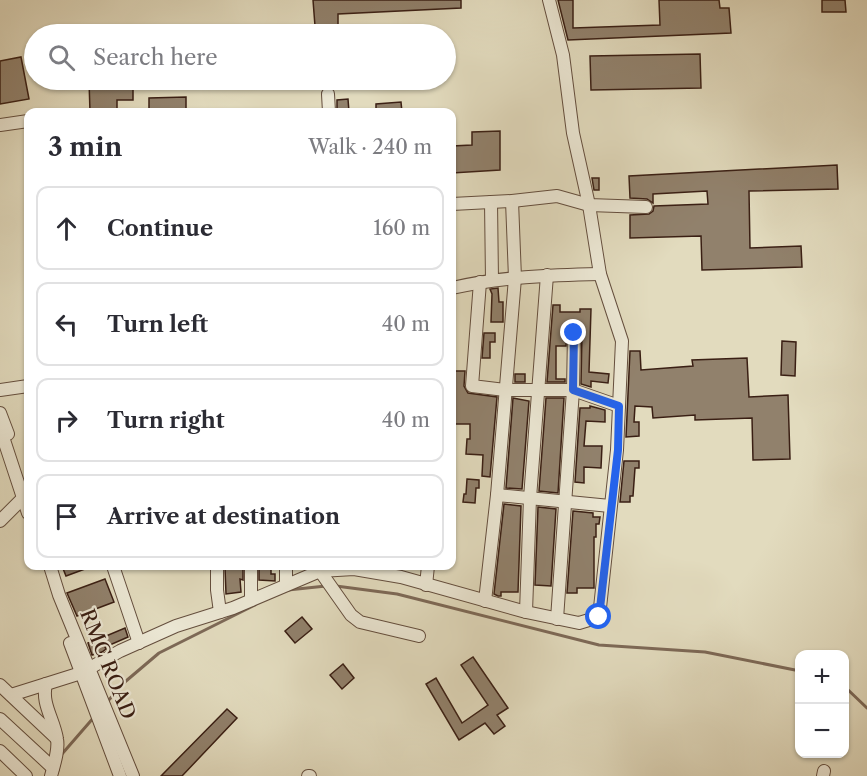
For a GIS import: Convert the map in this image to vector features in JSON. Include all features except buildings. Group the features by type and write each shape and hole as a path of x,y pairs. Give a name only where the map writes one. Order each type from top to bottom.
{"street":[{"path":"386,570 426,585 556,619 579,623 599,617 618,450 622,341 600,274 573,133 562,55 549,0"},
{"path":"328,94 329,108"},
{"path":"0,126 24,122"},
{"path":"456,204 557,196 588,205 646,207"},
{"path":"485,601 497,495 515,278 512,201"},
{"path":"491,202 486,281 472,386 506,390 573,390 619,406"},
{"path":"456,287 486,281 547,275 600,274"},
{"path":"526,612 530,498 547,275"},
{"path":"556,619 566,503 574,333"},
{"path":"0,390 24,387"},
{"path":"0,413 24,486"},
{"path":"0,428 24,488"},
{"path":"497,495 610,506"},
{"path":"0,521 24,498"},
{"name":"RMC ROAD","path":"47,570 100,710 120,776"},
{"name":"RMC ROAD","path":"51,570 85,671"},
{"path":"113,570 139,642"},
{"path":"217,570 220,612"},
{"path":"251,570 251,600"},
{"path":"286,570 286,585"},
{"path":"11,695 85,671 139,642 176,626 220,612 286,585 325,577 345,570"},
{"path":"426,585 428,570"},
{"path":"325,577 351,615 360,622 419,636"},
{"path":"46,684 45,704 58,740 52,772"},
{"path":"0,685 58,740"},
{"name":"RMC ROAD","path":"100,710 132,776"},
{"path":"0,720 52,772"},
{"path":"0,751 26,776"}],"waterway":[{"path":"288,590 326,586"},
{"path":"336,586 397,594 599,645 705,652 795,670"},
{"path":"107,702 126,681 159,653 255,605"},
{"path":"849,691 867,708"},
{"path":"62,754 95,716"}],"route":[{"path":"574,333 573,390 619,406 618,450 599,617"}]}
